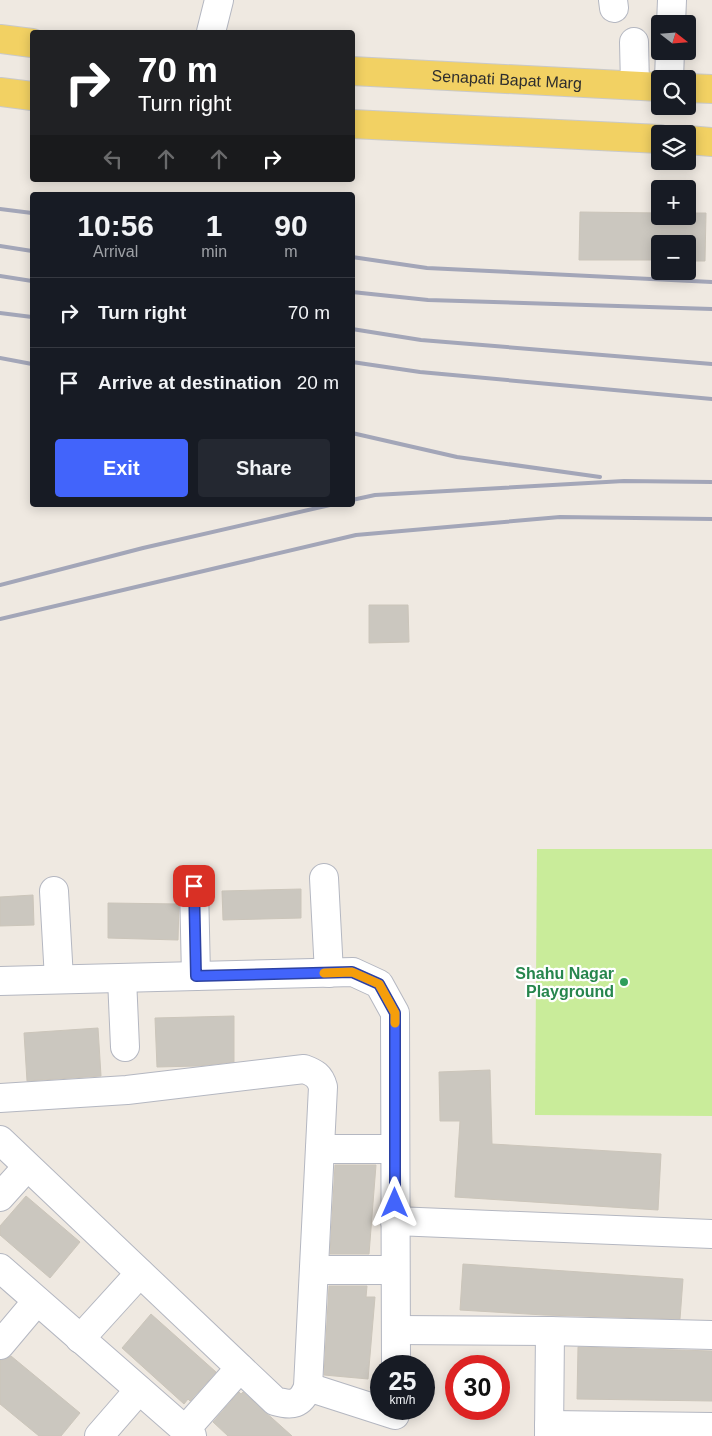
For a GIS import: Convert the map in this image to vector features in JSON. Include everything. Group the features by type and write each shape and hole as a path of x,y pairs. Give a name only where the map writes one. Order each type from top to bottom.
{"main road":[{"path":"0,39 30,43"},
{"name":"Senapati Bapat Marg","path":"355,71 648,86"},
{"path":"696,88 712,89"},
{"path":"0,92 30,96"},
{"path":"355,124 651,139"},
{"path":"696,141 712,142"}],"street":[{"path":"212,30 219,0"},
{"path":"671,15 672,0"},
{"path":"634,42 648,86"},
{"path":"324,878 329,973"},
{"path":"194,886 196,976"},
{"path":"54,891 59,980"},
{"path":"0,981 352,972 379,984 395,1013 396,1355"},
{"path":"122,978 125,1047"},
{"path":"0,1098 127,1090 304,1070 315,1073 321,1080 323,1087 308,1387 304,1396 298,1402 286,1404 275,1401 0,1140"},
{"path":"320,1149 395,1149"},
{"path":"0,1197 27,1167"},
{"path":"395,1221 712,1234"},
{"path":"0,1268 188,1433 240,1368"},
{"path":"314,1270 395,1270"},
{"path":"80,1339 140,1273"},
{"path":"0,1345 38,1301"},
{"path":"396,1330 712,1335"},
{"path":"550,1331 549,1431 712,1428"},
{"path":"308,1387 370,1411"},
{"path":"99,1436 139,1390"}],"green space":[{"name":"Shahu Nagar Playground","path":"537,849 712,849 712,1116 535,1115"}],"building":[{"path":"580,212 651,213 651,225 696,225 696,213 706,213 705,261 696,261 696,235 651,235 651,260 579,260"},
{"path":"369,605 408,605 409,642 369,643"},
{"path":"301,889 301,918 223,920 222,891"},
{"path":"33,895 34,925 0,926 0,897"},
{"path":"108,903 179,904 178,940 108,938"},
{"path":"234,1016 234,1062 198,1066 157,1067 155,1018"},
{"path":"98,1028 101,1076 27,1081 24,1033"},
{"path":"490,1070 492,1144 661,1154 658,1210 455,1197 460,1121 440,1121 439,1072"},
{"path":"335,1165 376,1165 369,1254 330,1254"},
{"path":"26,1196 80,1242 50,1278 0,1235 0,1226"},
{"path":"463,1264 683,1279 680,1319 544,1315 460,1310"},
{"path":"329,1286 367,1286 366,1297 375,1297 368,1379 324,1375"},
{"path":"151,1314 216,1372 190,1401 188,1399 184,1404 122,1348"},
{"path":"578,1347 712,1351 712,1401 577,1399"},
{"path":"11,1356 80,1413 61,1436 39,1436 0,1404 0,1360"},
{"path":"239,1392 241,1394 243,1392 292,1436 228,1436 213,1422"}],"railway":[{"path":"0,209 30,213"},
{"path":"0,246 30,251"},
{"path":"355,257 427,268 712,282"},
{"path":"0,276 30,281"},
{"path":"355,292 428,300 712,309"},
{"path":"0,313 30,317"},
{"path":"355,329 421,340 712,364"},
{"path":"0,358 30,364"},
{"path":"355,362 420,372 712,399"},
{"path":"355,434 457,457 600,477"},
{"path":"355,499 375,495 624,481 712,482"},
{"path":"0,585 143,548 321,507"},
{"path":"0,619 356,535 560,517 712,519"}],"slow traffic":[{"path":"324,973 352,972 379,984 395,1013 395,1023"}],"place":[{"name":"Shahu Nagar Playground","path":"624,982"}],"route":[{"path":"194,886 196,976 352,972 379,984 395,1013 395,1203"}]}
